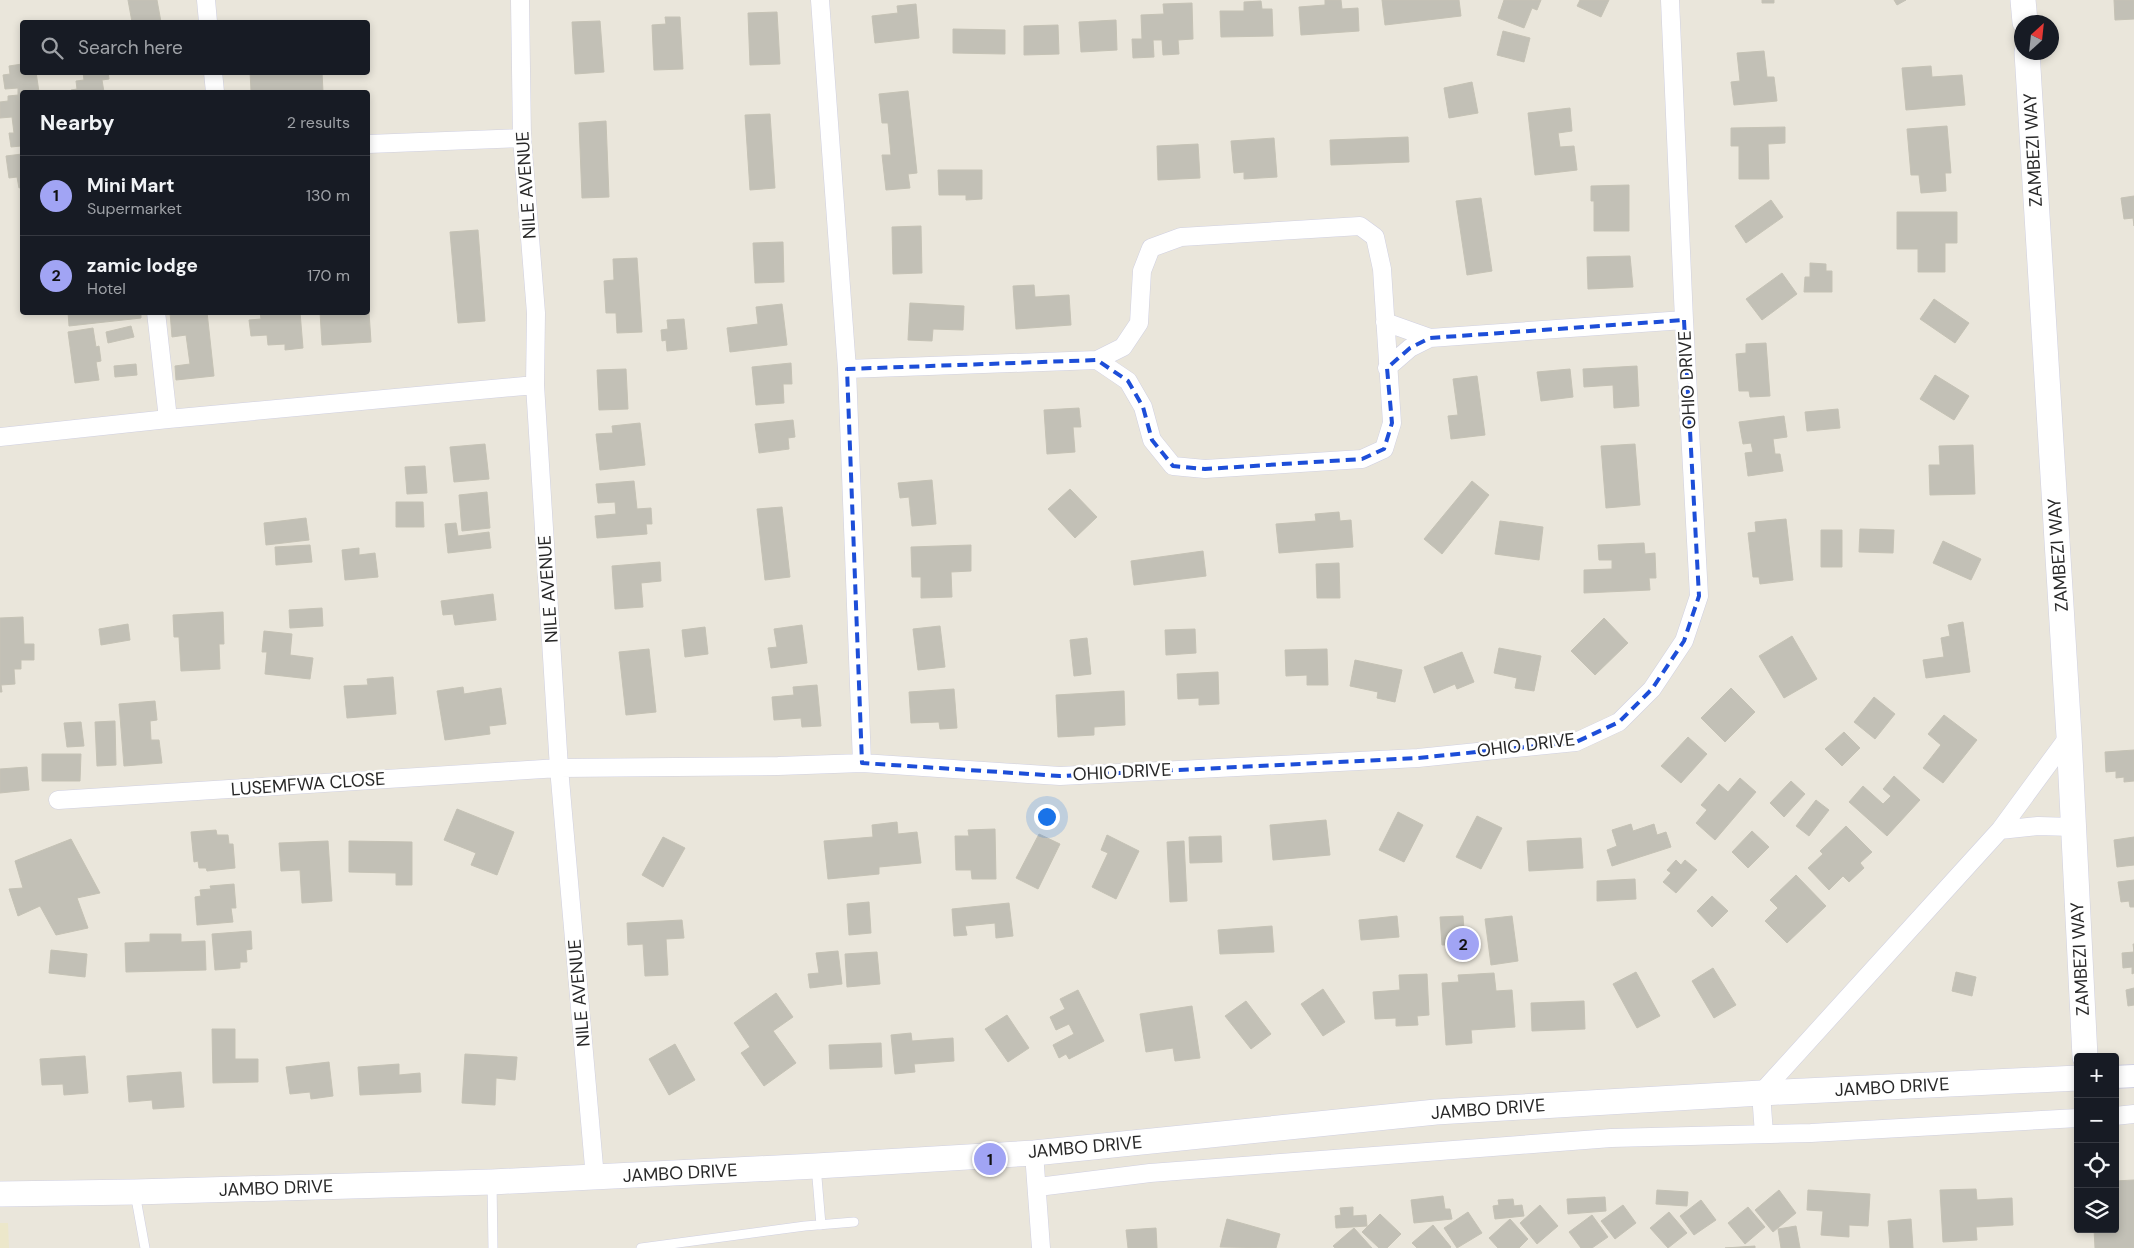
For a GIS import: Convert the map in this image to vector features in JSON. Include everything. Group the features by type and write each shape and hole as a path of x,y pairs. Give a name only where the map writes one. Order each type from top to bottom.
{"main road":[{"path":"2023,0 2024,15"},
{"name":"ZAMBEZI WAY","path":"2027,60 2069,736 2085,1053"},
{"name":"JAMBO DRIVE","path":"0,1194 492,1182 816,1166 1034,1153 1436,1112 1761,1093 2074,1078"}],"street":[{"path":"206,0 208,20"},
{"name":"NILE AVENUE","path":"520,0 522,138 536,313 535,385 559,768 595,1178"},
{"path":"820,0 847,369 862,763"},
{"name":"OHIO DRIVE","path":"559,768 778,766 862,763 1060,776 1418,758 1576,742 1619,722 1652,689 1684,641 1699,596 1684,320 1670,0"},
{"path":"213,75 215,90"},
{"path":"370,144 522,138"},
{"path":"847,369 1097,360 1123,347 1139,323 1142,271 1151,248 1181,237 1360,226 1375,237 1382,269 1392,423 1384,449 1362,459 1205,468 1173,466 1152,440 1143,407 1128,381 1097,360"},
{"path":"156,315 168,419"},
{"path":"1387,368 1410,348 1430,338 1684,320"},
{"path":"1384,322 1430,338"},
{"path":"0,437 168,419 535,385"},
{"path":"1764,1134 1761,1093 2000,830 2069,736"},
{"name":"LUSEMFWA CLOSE","path":"58,800 559,768"},
{"path":"2000,830 2038,826 2073,827"},
{"path":"2119,1077 2134,1076"},
{"path":"2119,1116 2134,1114"},
{"name":"JAMBO DRIVE","path":"1038,1186 1150,1173 1414,1151 1611,1138 1764,1134 2074,1118"},
{"path":"1034,1153 1038,1186 1041,1248"}],"lane":[{"path":"816,1166 821,1225"},
{"path":"492,1182 493,1248"},
{"path":"135,1192 145,1248"},
{"path":"641,1248 854,1222"}],"highlighted area":[{"path":"1684,320 1699,596 1684,641 1652,689 1619,722 1576,742 1418,758 1060,776 862,763 847,369 1097,360 1128,381 1143,407 1152,440 1173,466 1205,469 1362,459 1384,449 1392,423 1387,368 1410,348 1430,338"}],"shaded area":[{"path":"0,1223 8,1223 9,1248 0,1248"}],"building":[{"path":"128,0 157,0 161,20 132,20"},
{"path":"1325,0 1341,0 1342,9 1358,8 1359,31 1301,35 1299,7 1325,5"},
{"path":"1382,0 1459,0 1461,16 1385,25"},
{"path":"1504,0 1541,0 1537,10 1532,8 1524,28 1498,18"},
{"path":"1580,0 1609,0 1601,17 1577,6"},
{"path":"1762,0 1774,0 1774,3 1762,3"},
{"path":"1894,0 1906,0 1897,5"},
{"path":"2114,0 2134,0 2134,19 2115,20"},
{"path":"1261,1 1262,9 1272,9 1273,36 1221,37 1220,11 1244,11 1244,2"},
{"path":"1192,3 1193,39 1178,40 1179,54 1163,55 1162,40 1153,40 1154,57 1133,58 1132,39 1142,39 1141,15 1164,14 1163,4"},
{"path":"916,4 919,38 875,43 872,16 898,13 897,6"},
{"path":"777,12 780,64 750,65 748,13"},
{"path":"665,17 680,17 683,69 654,70 652,25 666,24"},
{"path":"1116,20 1117,50 1081,52 1079,22"},
{"path":"600,21 604,72 575,74 572,22"},
{"path":"1058,25 1059,54 1024,55 1024,26"},
{"path":"953,29 1005,30 1005,54 953,53"},
{"path":"1503,31 1530,38 1524,62 1497,55"},
{"path":"1764,51 1767,77 1774,77 1777,101 1734,105 1731,82 1740,81 1737,53"},
{"path":"20,64 20,75 36,75 39,90 20,90 20,146 11,147 9,133 14,133 12,117 0,118 0,102 8,101 8,96 18,95 18,88 5,89 3,75 10,74 9,66"},
{"path":"1931,66 1932,77 1962,75 1965,105 1906,110 1902,68"},
{"path":"83,75 108,75 109,79 102,80 104,90 71,90 77,89 76,81 84,80"},
{"path":"250,75 322,75 323,90 251,90"},
{"path":"1472,82 1478,113 1449,118 1444,88"},
{"path":"908,91 917,173 908,174 910,188 886,190 882,155 891,155 888,123 882,123 879,94"},
{"path":"1570,108 1572,131 1558,133 1560,147 1574,146 1577,170 1535,175 1528,113"},
{"path":"770,114 775,188 750,190 745,115"},
{"path":"606,121 609,197 582,198 579,123"},
{"path":"1947,126 1951,173 1945,173 1946,191 1921,193 1919,175 1911,175 1907,129"},
{"path":"1785,127 1785,143 1768,144 1769,179 1739,179 1739,146 1731,146 1731,128"},
{"path":"1408,137 1409,162 1331,165 1330,140"},
{"path":"1274,138 1277,177 1244,179 1244,172 1234,173 1231,141"},
{"path":"1198,144 1200,178 1158,180 1157,146"},
{"path":"20,154 20,188 17,177 9,178 6,156"},
{"path":"938,170 982,170 982,199 966,200 966,195 939,195"},
{"path":"1629,185 1629,231 1594,231 1594,201 1591,201 1591,186"},
{"path":"2134,196 2134,226 2133,218 2124,219 2121,198"},
{"path":"1481,198 1492,271 1467,275 1456,201"},
{"path":"1771,200 1783,217 1746,243 1735,226"},
{"path":"1897,212 1957,212 1957,243 1945,243 1945,272 1918,272 1918,249 1897,249"},
{"path":"921,226 922,273 893,274 892,227"},
{"path":"478,230 485,321 458,323 450,232"},
{"path":"783,242 784,282 755,283 753,243"},
{"path":"1630,256 1633,287 1588,289 1587,257"},
{"path":"637,258 642,332 617,333 616,313 606,313 604,281 614,280 613,259"},
{"path":"1810,263 1826,264 1826,271 1832,271 1832,292 1804,292 1805,277 1810,277"},
{"path":"1782,273 1797,294 1762,320 1746,299"},
{"path":"1034,285 1035,297 1069,295 1071,325 1016,329 1013,286"},
{"path":"1934,299 1969,323 1955,343 1920,319"},
{"path":"910,303 964,306 963,330 933,329 932,341 908,340"},
{"path":"782,304 787,345 730,352 727,328 758,324 756,307"},
{"path":"68,315 141,315 141,318 69,326"},
{"path":"170,315 207,315 214,376 176,380 175,366 190,364 186,335 172,337"},
{"path":"260,315 300,315 303,348 285,350 285,344 268,345 267,335 251,336 249,320 261,319"},
{"path":"320,315 369,315 371,342 322,345"},
{"path":"684,319 687,349 667,351 666,340 662,341 661,330 668,329 667,320"},
{"path":"131,326 134,337 108,343 106,332"},
{"path":"93,328 96,347 99,346 101,361 96,362 99,380 75,383 68,332"},
{"path":"1766,343 1770,396 1750,397 1749,391 1739,391 1736,354 1746,353 1746,344"},
{"path":"791,363 792,384 783,384 784,403 756,405 752,367"},
{"path":"136,364 137,375 115,377 114,366"},
{"path":"1637,366 1639,406 1614,408 1613,385 1584,387 1583,369"},
{"path":"626,369 628,409 599,410 597,370"},
{"path":"1570,369 1573,397 1541,401 1537,372"},
{"path":"1935,375 1969,396 1954,420 1920,399"},
{"path":"1477,376 1485,435 1451,439 1448,416 1458,415 1453,379"},
{"path":"1079,408 1081,427 1073,427 1075,452 1047,454 1044,410"},
{"path":"1838,409 1840,428 1807,431 1805,412"},
{"path":"1784,416 1787,437 1773,439 1775,454 1780,454 1783,471 1748,476 1745,453 1753,452 1751,443 1743,444 1739,422"},
{"path":"793,420 795,437 788,438 789,449 759,453 755,424"},
{"path":"640,423 645,465 600,470 596,434 613,433 612,426"},
{"path":"485,444 489,479 454,482 450,447"},
{"path":"1635,444 1640,505 1606,508 1601,446"},
{"path":"1973,445 1975,494 1930,495 1929,465 1940,465 1939,446"},
{"path":"425,466 427,493 407,494 405,467"},
{"path":"932,480 936,524 912,526 909,497 900,498 898,483"},
{"path":"634,481 637,509 651,508 652,524 646,524 647,534 597,538 595,516 616,514 615,502 598,503 596,484"},
{"path":"1472,481 1489,495 1442,554 1424,539"},
{"path":"1070,489 1097,517 1075,538 1048,509"},
{"path":"487,492 490,528 462,531 459,495"},
{"path":"396,502 423,502 424,527 396,527"},
{"path":"782,507 790,577 765,580 757,509"},
{"path":"1339,512 1340,521 1351,520 1353,547 1279,553 1276,524 1316,521 1315,514"},
{"path":"306,518 309,540 266,545 264,523"},
{"path":"1786,519 1793,580 1760,584 1759,577 1753,577 1748,533 1756,532 1755,522"},
{"path":"1500,521 1543,527 1539,560 1495,554"},
{"path":"456,523 458,536 489,532 491,548 448,553 445,524"},
{"path":"1860,529 1894,530 1893,553 1859,552"},
{"path":"1821,530 1842,530 1842,567 1821,567"},
{"path":"1943,541 1981,559 1971,580 1933,563"},
{"path":"1644,543 1645,554 1655,553 1656,578 1649,578 1650,590 1584,593 1584,570 1612,569 1612,560 1599,560 1598,545"},
{"path":"310,545 312,562 276,565 275,547"},
{"path":"971,545 971,571 951,572 952,597 921,598 921,577 912,577 911,547"},
{"path":"359,548 359,555 375,553 378,577 345,580 342,550"},
{"path":"1203,551 1206,576 1134,585 1131,561"},
{"path":"660,562 661,581 641,583 643,607 615,609 612,566"},
{"path":"1339,563 1340,598 1317,598 1316,564"},
{"path":"493,594 496,620 455,625 453,614 443,615 441,601"},
{"path":"322,608 323,626 290,628 289,610"},
{"path":"223,612 224,644 219,644 220,669 181,671 179,637 174,637 173,615"},
{"path":"23,617 24,644 34,644 34,660 21,660 21,669 14,669 15,684 1,685 2,692 0,692 0,618"},
{"path":"1604,618 1628,643 1595,675 1571,651"},
{"path":"1963,622 1970,672 1926,678 1923,660 1944,657 1941,638 1950,636 1948,625"},
{"path":"128,624 130,640 101,645 99,629"},
{"path":"802,625 807,663 771,668 768,648 777,647 774,629"},
{"path":"940,626 945,667 918,670 913,629"},
{"path":"705,627 708,654 685,657 682,630"},
{"path":"1195,629 1196,653 1166,655 1165,630"},
{"path":"264,631 292,634 290,655 313,658 310,679 265,674 267,652 262,652"},
{"path":"1792,636 1817,679 1784,698 1759,656"},
{"path":"1087,638 1091,674 1074,676 1070,640"},
{"path":"1499,648 1541,656 1534,691 1515,688 1517,678 1494,673"},
{"path":"649,649 656,712 626,715 619,652"},
{"path":"1327,649 1328,685 1307,685 1307,675 1286,676 1285,650"},
{"path":"1462,652 1474,682 1457,689 1455,684 1434,693 1424,667"},
{"path":"1355,660 1402,670 1395,702 1377,698 1378,692 1350,686"},
{"path":"1218,672 1219,704 1199,705 1199,698 1178,699 1177,674"},
{"path":"393,677 396,714 347,718 344,686 368,685 367,679"},
{"path":"817,685 821,726 802,727 801,718 774,720 772,697 794,695 793,687"},
{"path":"463,687 464,694 501,688 506,724 489,726 490,734 445,740 437,691"},
{"path":"1731,688 1755,712 1725,742 1701,718"},
{"path":"954,689 957,728 940,729 939,722 911,723 909,692"},
{"path":"1124,691 1125,725 1094,727 1094,735 1058,737 1056,695"},
{"path":"1874,697 1895,714 1875,739 1854,722"},
{"path":"155,701 157,720 150,721 151,740 159,740 162,763 124,766 119,704"},
{"path":"1944,715 1977,740 1943,783 1923,768 1941,745 1928,734"},
{"path":"115,721 116,765 97,766 95,722"},
{"path":"81,722 84,746 67,747 64,723"},
{"path":"1844,732 1860,748 1842,766 1825,749"},
{"path":"1688,737 1707,754 1681,783 1661,766"},
{"path":"2134,750 2134,781 2124,782 2124,777 2116,778 2116,771 2106,772 2105,752"},
{"path":"42,754 81,754 80,781 42,781"},
{"path":"27,767 29,790 0,793 0,769"},
{"path":"1894,776 1920,800 1887,836 1849,802 1863,786 1883,804 1891,796 1883,789"},
{"path":"1740,778 1756,792 1715,840 1696,823 1707,810 1701,805 1719,784 1728,792"},
{"path":"1791,781 1805,794 1784,817 1770,803"},
{"path":"1816,800 1829,810 1809,836 1796,826"},
{"path":"457,809 514,832 497,875 471,865 476,853 444,840"},
{"path":"1398,812 1423,825 1404,862 1379,850"},
{"path":"1477,816 1502,828 1481,869 1456,857"},
{"path":"1326,820 1330,855 1273,860 1270,825"},
{"path":"897,822 898,834 917,832 921,863 879,867 879,874 828,879 824,841 873,837 872,825"},
{"path":"1631,824 1633,831 1654,824 1657,835 1666,832 1671,847 1612,866 1607,850 1617,846 1612,830"},
{"path":"1846,826 1872,852 1860,863 1864,868 1849,882 1843,876 1829,890 1808,868 1823,854 1820,851"},
{"path":"995,829 996,879 972,879 971,870 956,870 955,836 969,836 968,830"},
{"path":"216,830 217,835 228,835 229,844 233,844 235,868 207,871 206,868 199,868 198,861 194,862 191,832"},
{"path":"1752,831 1769,847 1748,868 1732,852"},
{"path":"1039,834 1060,844 1038,889 1016,878"},
{"path":"1107,835 1139,851 1116,899 1092,887 1108,853 1101,850"},
{"path":"1221,836 1222,862 1190,863 1189,837"},
{"path":"663,837 685,848 663,887 642,875"},
{"path":"2134,837 2134,865 2117,867 2114,840"},
{"path":"1581,838 1583,868 1529,871 1527,841"},
{"path":"71,839 100,893 77,898 88,928 56,935 40,906 18,916 9,889 23,888 15,861"},
{"path":"328,841 332,901 302,903 300,870 281,871 279,843"},
{"path":"349,841 412,842 412,885 396,885 396,873 349,872"},
{"path":"1184,841 1187,901 1170,902 1167,842"},
{"path":"1676,860 1681,865 1685,860 1697,870 1676,893 1663,882 1671,873 1667,870"},
{"path":"1796,875 1826,906 1787,943 1765,921 1778,908 1770,900"},
{"path":"1635,879 1636,899 1597,901 1597,881"},
{"path":"2134,880 2134,907 2130,907 2129,901 2121,902 2118,882"},
{"path":"234,884 236,908 231,908 233,922 197,925 195,897 201,896 200,890 211,889 210,886"},
{"path":"1712,896 1728,911 1712,927 1697,911"},
{"path":"869,902 871,933 849,935 847,904"},
{"path":"1009,903 1013,936 996,938 995,923 965,926 967,935 954,936 952,909"},
{"path":"1397,916 1399,937 1361,940 1359,920"},
{"path":"1463,916 1465,944 1442,945 1440,917"},
{"path":"1512,916 1518,961 1491,965 1485,919"},
{"path":"682,920 684,938 666,939 668,975 645,976 643,944 628,945 627,923"},
{"path":"1272,926 1274,952 1220,954 1218,930"},
{"path":"251,931 252,949 246,950 247,962 240,962 240,968 215,970 212,934"},
{"path":"150,934 181,934 181,942 205,941 206,970 126,972 125,943 150,942"},
{"path":"51,950 87,954 85,977 49,973"},
{"path":"838,951 842,984 810,988 808,974 819,973 816,953"},
{"path":"877,952 880,984 847,987 845,954"},
{"path":"2134,952 2134,973 2132,974 2132,967 2123,968 2122,953"},
{"path":"1713,968 1736,1005 1714,1018 1692,981"},
{"path":"1636,972 1660,1016 1637,1028 1613,984"},
{"path":"1956,972 1976,977 1972,996 1952,991"},
{"path":"1494,973 1496,991 1512,990 1515,1027 1471,1030 1472,1043 1446,1045 1442,983 1459,982 1458,975"},
{"path":"1427,974 1429,1015 1417,1016 1418,1025 1396,1026 1396,1018 1375,1019 1373,992 1400,990 1399,975"},
{"path":"2134,988 2134,1005 2128,1006 2126,990"},
{"path":"1323,989 1345,1022 1323,1036 1301,1004"},
{"path":"1078,990 1104,1041 1069,1059 1066,1054 1059,1058 1053,1045 1074,1034 1069,1024 1056,1030 1050,1017 1065,1009 1060,999"},
{"path":"776,993 793,1017 773,1031 796,1063 764,1086 741,1053 750,1047 734,1023"},
{"path":"1246,1001 1271,1034 1251,1049 1225,1016"},
{"path":"1584,1001 1585,1029 1532,1031 1531,1003"},
{"path":"1192,1006 1200,1058 1175,1061 1173,1048 1146,1052 1140,1014"},
{"path":"1007,1015 1029,1048 1008,1062 985,1029"},
{"path":"212,1029 235,1029 235,1059 258,1059 258,1082 213,1083"},
{"path":"911,1033 912,1041 953,1038 954,1061 914,1064 915,1072 895,1074 891,1035"},
{"path":"881,1043 882,1067 830,1069 829,1045"},
{"path":"675,1044 695,1080 669,1095 649,1059"},
{"path":"465,1054 517,1057 515,1080 496,1078 495,1105 462,1103"},
{"path":"85,1056 88,1093 64,1095 63,1084 42,1085 40,1059"},
{"path":"329,1062 333,1096 311,1099 310,1092 290,1094 286,1067"},
{"path":"399,1064 399,1075 420,1073 421,1092 360,1095 358,1067"},
{"path":"181,1072 184,1107 153,1109 152,1100 129,1102 127,1076"},
{"path":"2134,1180 2134,1248 2095,1248 2094,1233 2119,1233 2119,1181"},
{"path":"1976,1189 1977,1200 2012,1198 2013,1225 1976,1227 1977,1240 1943,1242 1940,1190"},
{"path":"1657,1190 1688,1192 1687,1206 1656,1204"},
{"path":"1779,1190 1796,1213 1773,1232 1755,1210"},
{"path":"1808,1190 1870,1194 1868,1226 1849,1225 1849,1237 1821,1235 1823,1211 1807,1210"},
{"path":"1443,1196 1445,1209 1450,1209 1452,1219 1414,1223 1411,1200"},
{"path":"1605,1197 1606,1211 1568,1214 1567,1199"},
{"path":"1513,1199 1514,1206 1522,1205 1524,1216 1495,1219 1493,1206 1499,1205 1498,1200"},
{"path":"1701,1200 1716,1220 1694,1235 1680,1216"},
{"path":"1540,1205 1558,1226 1537,1244 1520,1223"},
{"path":"1623,1205 1636,1223 1615,1239 1601,1221"},
{"path":"1353,1207 1353,1216 1366,1215 1367,1226 1336,1228 1335,1216 1341,1215 1340,1208"},
{"path":"1748,1207 1765,1227 1745,1244 1728,1223"},
{"path":"1468,1212 1482,1233 1457,1248 1444,1228"},
{"path":"1669,1212 1687,1233 1668,1248 1650,1228"},
{"path":"1380,1214 1401,1234 1387,1248 1379,1248 1362,1232"},
{"path":"1592,1215 1608,1237 1592,1248 1581,1248 1569,1232"},
{"path":"1227,1219 1280,1234 1276,1248 1220,1247"},
{"path":"1510,1219 1528,1239 1519,1248 1498,1248 1489,1238"},
{"path":"1911,1219 1913,1248 1890,1248 1888,1221"},
{"path":"1433,1225 1450,1248 1417,1248 1412,1243"},
{"path":"1796,1226 1800,1248 1781,1248 1778,1229"},
{"path":"1156,1228 1157,1248 1128,1248 1126,1230"},
{"path":"1354,1228 1372,1248 1335,1248 1333,1246"},
{"path":"1755,1246 1755,1248 1725,1248"}],"place":[{"name":"zamic lodge","path":"1463,944"},
{"name":"Mini Mart","path":"990,1159"}]}
